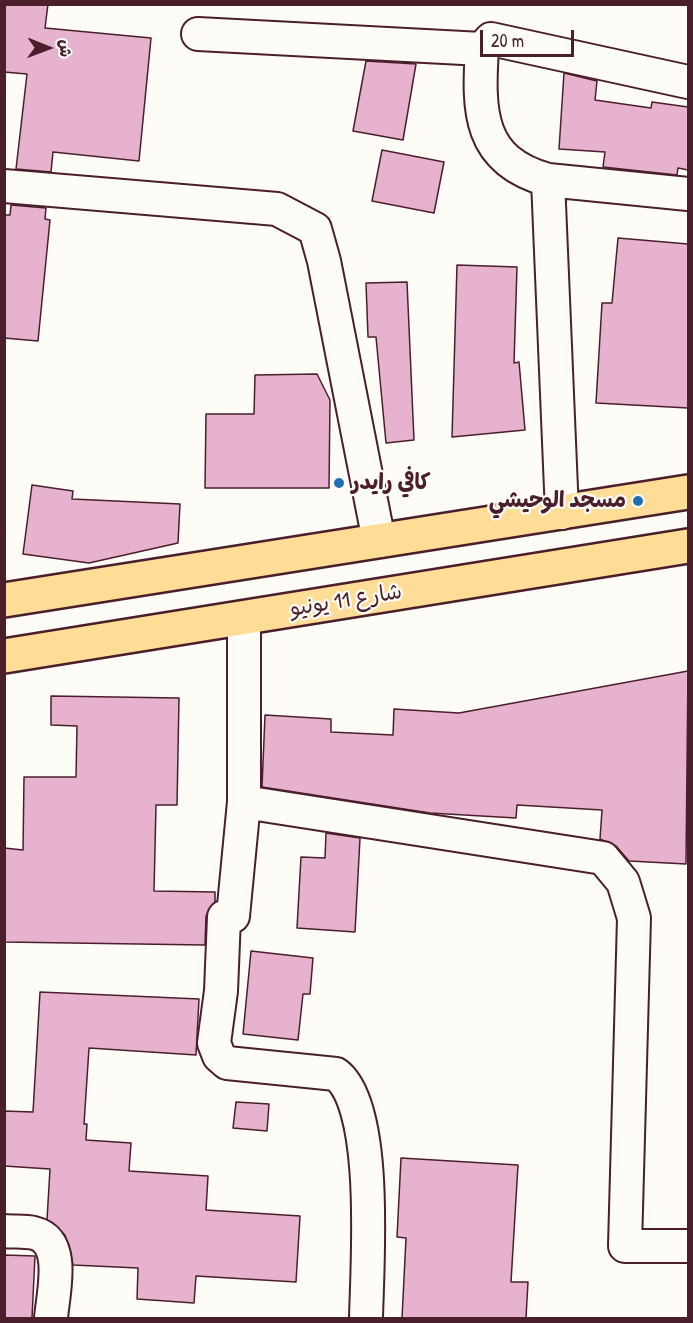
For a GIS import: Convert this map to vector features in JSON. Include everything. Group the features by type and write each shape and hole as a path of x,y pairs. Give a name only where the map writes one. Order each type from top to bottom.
{"highway":[{"path":"4,600 688,492"},
{"name":"شارع 11 يونيو","path":"4,656 688,546"}],"street":[{"path":"198,34 482,49"},
{"path":"688,82 491,39 482,49 481,113 489,137 500,155 531,175 548,180 688,194"},
{"path":"548,180 562,513"},
{"path":"4,186 277,208 315,230 324,261 379,541"},
{"path":"243,618 244,802 233,916 224,917 221,991 214,1043 219,1056 227,1063 336,1074 347,1085 361,1136 368,1177 366,1318"},
{"path":"244,802 603,858 623,882 634,918 625,1246 688,1246"},
{"path":"4,1231 34,1233 48,1240 55,1252 51,1318"}],"building":[{"path":"4,4 48,4 45,28 151,38 139,161 53,152 51,172 16,169 27,74 4,72"},
{"path":"366,61 416,64 403,140 353,131"},
{"path":"564,73 597,81 595,100 651,108 652,102 688,107 688,170 678,168 677,175 603,167 605,152 559,149"},
{"path":"382,150 444,162 434,213 372,201"},
{"path":"11,205 46,208 45,219 50,220 38,341 4,338 4,215 10,215"},
{"path":"618,238 688,244 688,408 596,403 602,303 612,303"},
{"path":"457,265 517,267 514,363 519,362 525,430 452,437"},
{"path":"407,282 414,440 386,443 376,337 368,337 366,283"},
{"path":"317,374 330,400 329,488 205,488 206,414 254,414 255,375"},
{"path":"32,485 73,491 72,499 180,504 178,543 89,563 23,554"},
{"path":"688,671 686,864 629,861 616,846 600,839 602,810 517,805 516,818 430,813 262,787 265,715 331,719 331,732 393,735 394,709 459,713"},
{"path":"51,696 179,698 177,805 156,805 154,891 215,892 215,902 206,916 205,945 4,942 4,848 23,850 24,777 76,777 77,726 51,725"},
{"path":"326,833 360,838 355,932 297,928 301,857 325,858"},
{"path":"251,951 313,958 310,994 303,994 298,1040 243,1034"},
{"path":"40,992 199,999 196,1055 89,1048 84,1124 87,1124 86,1140 131,1143 129,1171 208,1176 206,1210 300,1216 296,1282 196,1276 194,1303 137,1299 138,1268 73,1265 65,1235 47,1220 50,1169 4,1166 4,1111 33,1112"},
{"path":"236,1102 269,1104 267,1131 233,1128"},
{"path":"401,1158 518,1165 511,1282 528,1282 526,1318 402,1318 406,1238 397,1237"},
{"path":"4,1255 35,1256 32,1318 4,1318"}],"place":[{"name":"كافي رايدر","path":"339,483"},
{"name":"مسجد الوحيشي","path":"638,501"}]}
